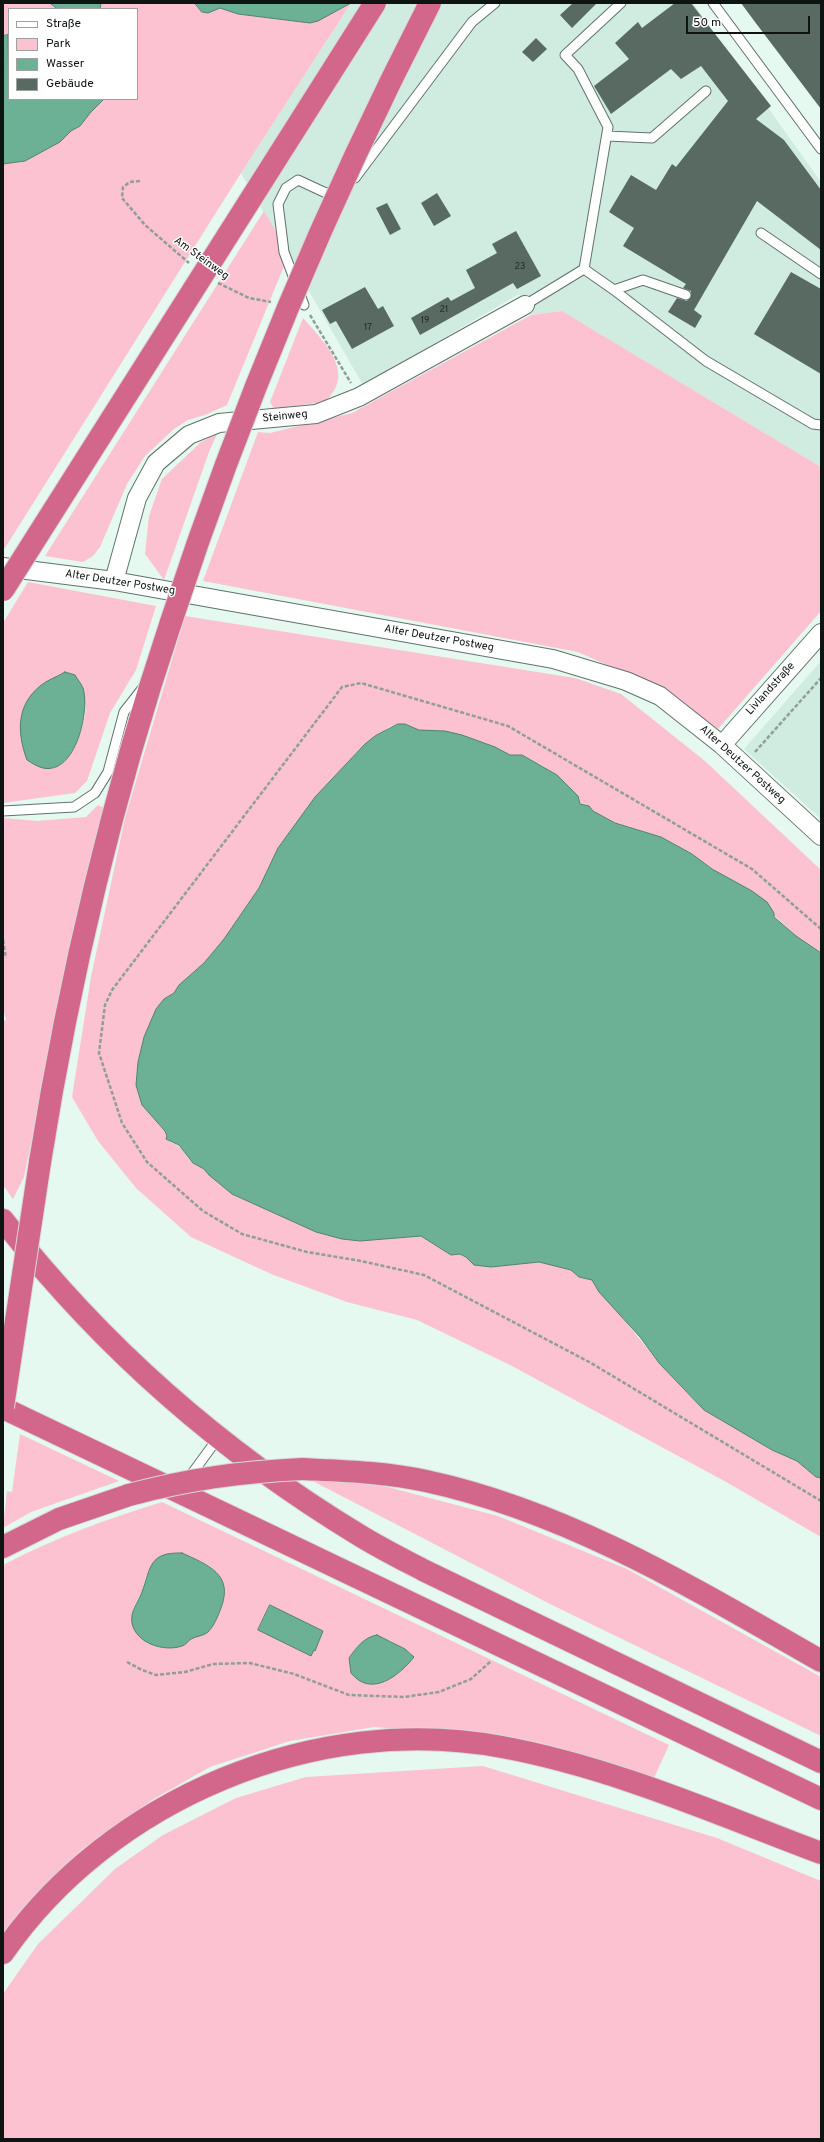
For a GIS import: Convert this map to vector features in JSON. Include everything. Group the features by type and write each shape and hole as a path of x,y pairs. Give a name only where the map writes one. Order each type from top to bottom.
{"highway":[{"path":"3,590 375,3"},
{"path":"430,3 348,168 287,306 242,418 200,531 153,676 99,865 76,961 55,1067 3,1408 178,1493 507,1648 821,1800"},
{"path":"3,1220 73,1304 119,1351 167,1396 218,1438 299,1496 360,1536 423,1570 821,1762"},
{"path":"7,1545 59,1519 129,1494 201,1478 247,1472 302,1469 350,1471 425,1481 490,1498 526,1510 597,1540 653,1566 821,1661"},
{"path":"3,1952 35,1911 72,1874 111,1842 154,1813 199,1789 246,1770 296,1755 346,1745 397,1740 448,1741 500,1746 550,1757 665,1795 821,1853"}],"street":[{"name":"Steinweg","path":"114,581 137,498 156,464 190,435 219,423 316,414 359,397 525,305"},
{"name":"Alter Deutzer Postweg","path":"3,567 114,581 553,659 626,681 660,696 722,745 821,836"},
{"name":"Livlandstraße","path":"722,745 821,633"}],"lane":[{"path":"304,304 284,252 278,204 286,188 298,180 326,193 345,190 472,22 495,3"},
{"path":"525,305 584,269 608,127 578,68 565,55 621,3"},
{"path":"713,3 821,149"},
{"path":"607,136 652,138 706,91"},
{"path":"761,233 821,274"},
{"path":"584,269 614,290 706,361 812,424 821,426"},
{"path":"614,290 643,280 686,295"},
{"path":"3,811 74,807 95,793 108,772 124,712 153,676"},
{"path":"178,1493 218,1438"}],"path":[{"name":"Am Steinweg","path":"140,181 130,182 123,187 122,198 145,225 190,264"},
{"name":"Am Steinweg","path":"215,281 249,298 304,304"},
{"path":"304,304 359,397"},
{"path":"744,765 821,678"},
{"path":"821,930 752,869 508,726 361,683 342,687 112,990 106,1005 99,1053 122,1123 147,1162 203,1211 242,1234 307,1252 361,1260 424,1275 591,1363 821,1501"},
{"path":"3,940 6,958"},
{"path":"126,1662 156,1675 185,1672 212,1664 250,1663 294,1674 350,1695 404,1697 439,1692 471,1679 507,1648"}],"shaded area":[{"path":"351,3 693,3 821,182 821,467 562,311 531,315 519,294 363,385 241,173"},
{"path":"821,661 821,819 744,749"}],"green space":[{"path":"3,3 50,3 57,8 8,8 8,36 3,36"},
{"path":"101,3 195,3 202,12 208,13 220,8 238,14 310,23 351,3 241,173 5,548 3,548 3,164 25,161 60,142 71,131 80,126 103,100 138,100 138,8 100,8"},
{"path":"264,211 289,254 227,405 205,415 188,420 174,429 145,456 127,484 100,547 93,556 83,562 45,556"},
{"path":"562,311 821,467 821,611 718,729 663,690 578,652 203,581 258,432 270,433 352,413 531,315"},
{"path":"303,318 320,337 334,358 338,369 338,380 334,391 324,402 274,409 270,402"},
{"path":"217,434 209,452 164,580 145,554 149,516 162,479 201,442"},
{"path":"28,582 156,606 136,670 110,713 87,781 75,793 3,803 3,623","holes":["65,672 85,704 84,718 76,743 68,757 59,765 44,768 41,685"]},
{"path":"185,616 575,678 621,694 705,761 821,870 821,953 796,936 778,919 692,854 661,837 615,823 593,811 589,806 580,804 578,796 557,775 522,755 510,755 495,747 419,730 405,724 391,726 365,744 315,797 278,848 259,888 224,939 204,963 179,985 174,993 164,999 144,1037 138,1062 136,1085 142,1105 165,1131 170,1142 181,1148 193,1163 203,1168 232,1194 316,1232 342,1239 360,1241 421,1236 451,1255 460,1254 466,1257 474,1265 491,1267 539,1262 571,1270 579,1277 592,1280 659,1363 704,1410 772,1450 797,1461 816,1477 821,1478 821,1537 728,1483 512,1366 417,1320 347,1302 271,1274 191,1237 136,1188 98,1141 72,1097 91,977 125,818"},
{"path":"98,805 104,808 69,960 24,1177 13,1199 3,1185 3,1021 6,1020 3,1008 3,818 37,821 86,817"},
{"path":"20,1434 119,1481 31,1512 3,1528 7,1491 12,1492"},
{"path":"303,1476 388,1487 498,1516 627,1569 821,1677 821,1736 550,1604"},
{"path":"162,1502 669,1745 654,1778 578,1754 453,1733 374,1727 290,1741 210,1767 152,1800 81,1850 34,1898 3,1935 3,1565 61,1538 141,1508","holes":["182,1553 208,1565 217,1572 222,1604 216,1620 207,1633 192,1638 184,1645 155,1646 137,1632 133,1609 142,1591 146,1576","389,1640 412,1654 411,1660 397,1675 356,1679 351,1673 349,1658 358,1645"]},
{"path":"483,1766 717,1838 821,1881 821,2139 3,2139 3,1996 5,1991 38,1944 115,1869 163,1835 236,1798 306,1777"}],"water":[{"path":"50,3 101,3 100,8 57,8"},
{"path":"195,3 351,3 318,21 310,23 238,14 220,8 208,13 202,12"},
{"path":"8,35 8,100 103,100 80,126 71,131 60,142 25,161 3,164 3,36"},
{"path":"65,672 75,675 83,688 85,698 82,725 72,752 64,762 54,767 43,768 27,760 21,740 20,730 23,711 26,702 40,686"},
{"path":"398,724 405,724 419,730 445,731 462,735 495,747 510,755 522,755 557,775 578,796 580,804 589,806 593,811 615,823 661,837 692,854 712,869 752,891 767,902 774,913 774,917 796,936 821,953 821,1478 816,1477 797,1461 772,1450 704,1410 659,1363 640,1337 599,1292 592,1280 579,1277 571,1270 539,1262 491,1267 474,1265 466,1257 460,1254 451,1255 421,1236 360,1241 342,1239 316,1232 232,1194 204,1169 193,1163 179,1145 166,1139 167,1136 165,1131 142,1105 136,1085 138,1062 144,1037 156,1009 164,999 174,993 179,985 204,963 224,939 259,888 278,848 315,797 365,744 375,736"},
{"path":"171,1553 182,1553 209,1567 216,1572 221,1579 224,1587 224,1596 221,1608 216,1621 210,1630 191,1639 185,1645 175,1648 168,1648 152,1645 139,1636 135,1630 132,1623 132,1615 150,1568 157,1558"},
{"path":"270,1605 323,1631 315,1651 314,1650 311,1656 258,1630"},
{"path":"377,1635 405,1649 414,1657 393,1677 384,1682 367,1684 359,1680 351,1673 349,1658 364,1641"}],"building":[{"path":"573,3 597,3 572,28 560,15"},
{"path":"675,3 691,3 771,106 756,119 784,140 821,190 821,250 757,201 694,310 702,316 695,328 668,312 677,298 687,301 691,297 691,291 683,288 686,284 623,246 634,228 609,212 631,175 656,190 672,164 676,167 728,101 701,66 681,79 671,69 611,114 594,86 629,59 615,43 638,22 642,28"},
{"path":"741,3 821,3 821,109 755,22"},
{"path":"536,38 547,49 533,62 522,52"},
{"path":"437,193 451,216 434,226 421,203"},
{"path":"387,203 401,229 390,235 376,208"},
{"path":"516,231 541,276 517,289 513,283 420,335 411,318 448,297 451,301 475,288 466,270 497,253 492,244"},
{"path":"791,272 821,289 821,374 754,334"},
{"path":"365,287 378,309 383,306 394,326 352,349 336,321 330,324 322,310"}]}
